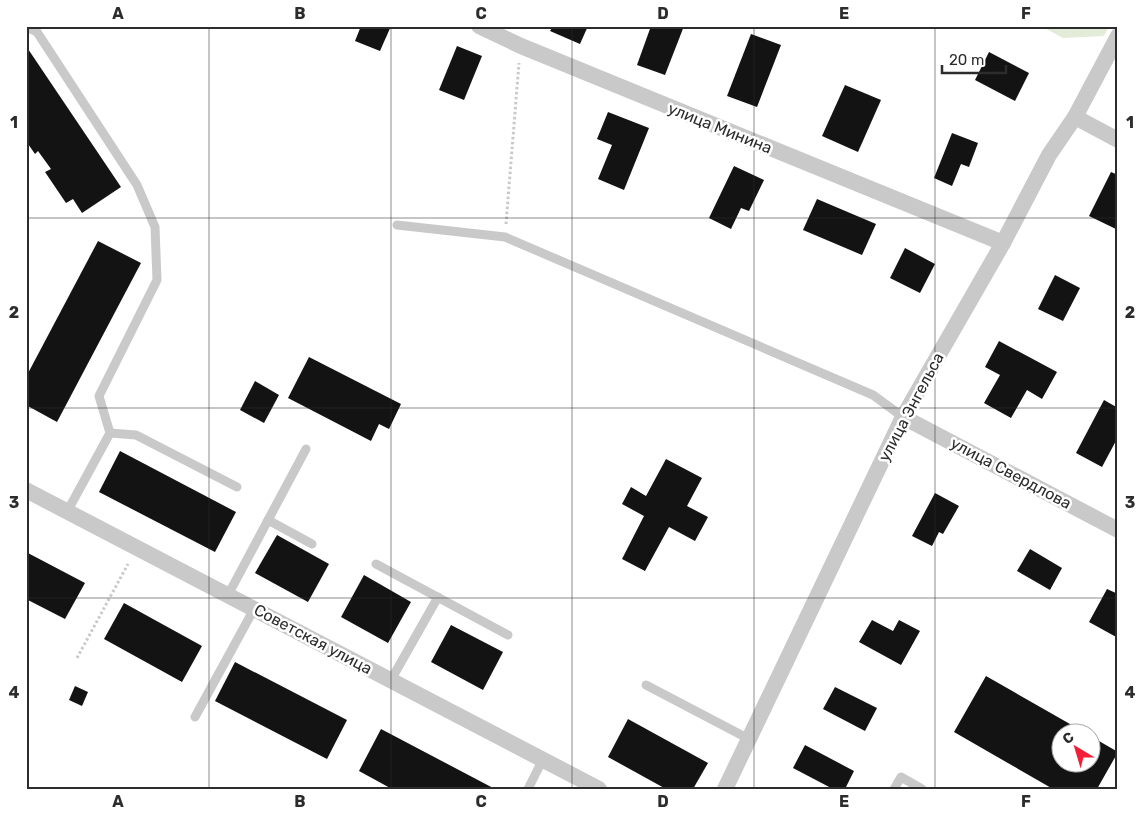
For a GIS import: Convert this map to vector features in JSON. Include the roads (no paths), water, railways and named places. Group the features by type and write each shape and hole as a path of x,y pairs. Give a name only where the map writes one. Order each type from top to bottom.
{"street":[{"name":"улица Минина","path":"479,26 521,46 1003,243"},
{"name":"улица Энгельса","path":"725,789 903,417 1003,243 1049,155 1075,117 1118,36"},
{"path":"1075,117 1118,140"},
{"name":"улица Свердлова","path":"903,417 1118,530"},
{"name":"Советская улица","path":"26,490 600,789"}],"lane":[{"path":"26,27 37,32 136,185 155,227 156,280 99,396 110,433 68,512"},
{"path":"397,225 505,237 873,395 903,417"},
{"path":"110,433 136,435 237,487"},
{"path":"228,595 306,449"},
{"path":"268,520 312,544"},
{"path":"376,564 508,635"},
{"path":"391,680 438,597"},
{"path":"195,717 254,609"},
{"path":"646,685 749,739"},
{"path":"528,789 543,759"},
{"path":"894,789 901,778 922,789"}]}
